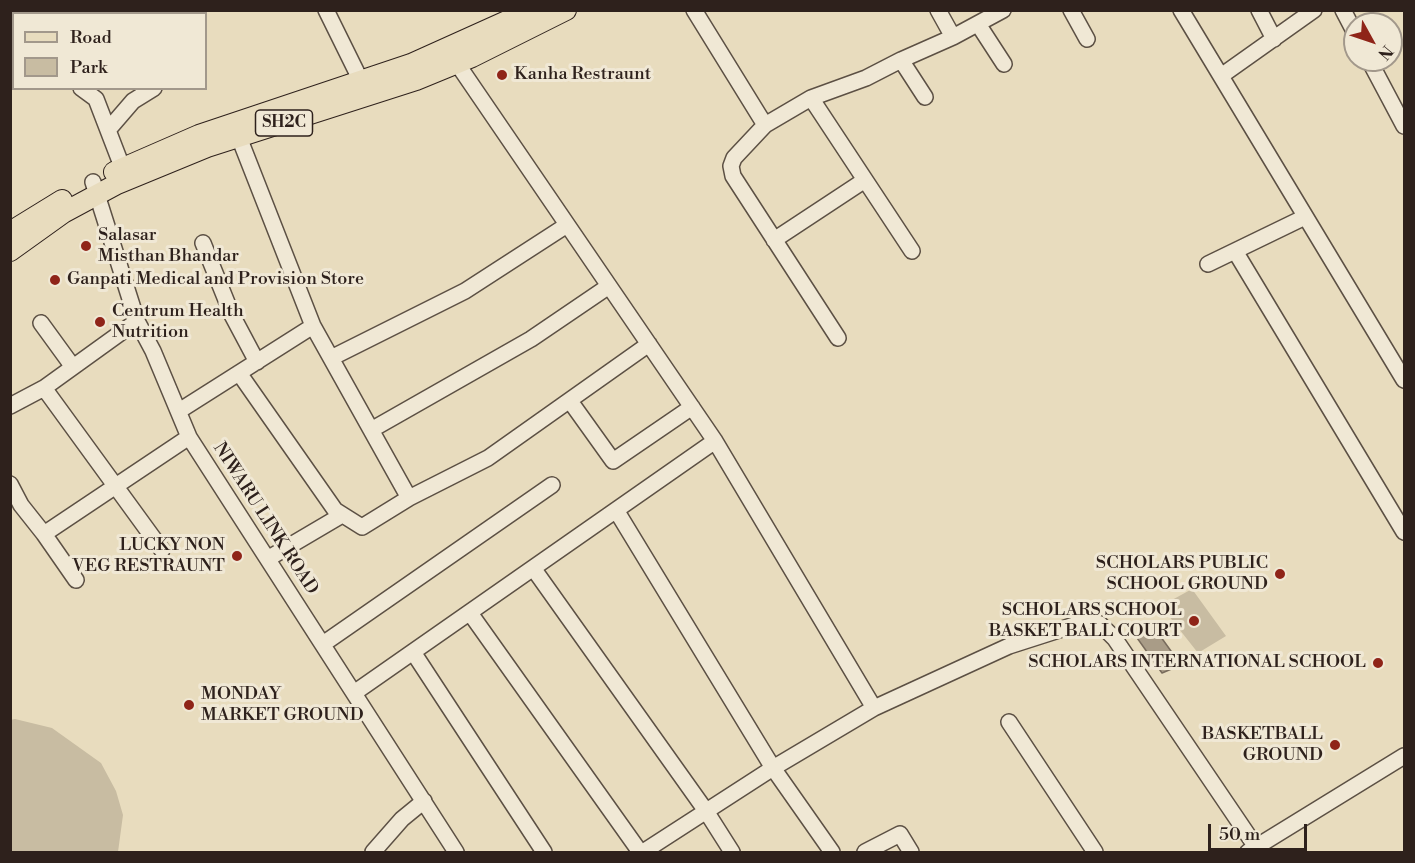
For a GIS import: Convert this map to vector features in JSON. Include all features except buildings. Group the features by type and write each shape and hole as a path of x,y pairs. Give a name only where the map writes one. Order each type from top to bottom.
{"main road":[{"name":"SH2C","path":"13,226 124,174 151,154 236,130 362,89 566,10"},
{"name":"SH2C","path":"452,56 526,12"},
{"name":"SH2C","path":"10,251 95,188"}],"street":[{"path":"326,10 362,89"},
{"path":"694,10 765,125"},
{"path":"938,10 953,37"},
{"path":"838,338 733,176 731,166 734,158 765,125 811,98 866,78 953,37 1003,10"},
{"path":"1071,10 1087,39"},
{"path":"1181,10 1404,380"},
{"path":"1258,10 1274,39"},
{"path":"1221,76 1314,10"},
{"path":"978,24 1004,64"},
{"path":"452,56 716,441 874,708"},
{"path":"901,60 925,98"},
{"path":"1375,72 1404,126"},
{"path":"108,129 133,101 151,90"},
{"path":"94,94 124,174"},
{"path":"811,98 912,251"},
{"path":"236,130 313,326 409,498"},
{"path":"774,240 865,180"},
{"name":"NIWARU LINK ROAD","path":"95,188 137,321 189,437 456,852"},
{"path":"1208,264 1305,217"},
{"path":"331,358 465,291 567,225"},
{"path":"203,243 232,315 257,362"},
{"path":"1235,251 1404,532"},
{"path":"371,430 531,339 609,286"},
{"path":"10,406 44,388 137,321"},
{"path":"41,323 73,367"},
{"path":"179,411 313,326"},
{"path":"239,373 335,510 362,527 409,498 488,458 649,344"},
{"path":"44,388 162,550"},
{"path":"570,402 613,461 692,407"},
{"path":"44,534 189,437"},
{"path":"354,693 716,441"},
{"path":"10,484 21,505 76,580"},
{"path":"323,644 552,485"},
{"path":"616,510 773,768 832,852"},
{"path":"268,558 342,515"},
{"path":"533,568 706,811 732,852"},
{"path":"470,613 641,852 773,768 874,708 1009,645 1090,620 1100,624 1115,639 1252,850 1404,756"},
{"path":"413,652 544,852"},
{"path":"1009,722 1095,852"},
{"path":"373,852 402,819 424,801"},
{"path":"865,852 900,834 911,852"}],"green space":[{"name":"SCHOLARS SCHOOL BASKET BALL COURT","path":"1192,589 1226,636 1198,653 1161,606"},
{"path":"15,719 52,728 101,763 116,791 123,815 118,852 11,852 10,720"}],"shaded area":[{"path":"1153,626 1181,665 1162,673 1135,635"}],"place":[{"name":"Kanha Restraunt","path":"502,75"},
{"name":"Salasar Misthan Bhandar","path":"86,246"},
{"name":"Ganpati Medical and Provision Store","path":"55,280"},
{"name":"Centrum Health Nutrition","path":"100,322"},
{"name":"LUCKY NON VEG RESTRAUNT","path":"237,556"},
{"name":"SCHOLARS PUBLIC SCHOOL GROUND","path":"1280,574"},
{"name":"SCHOLARS SCHOOL BASKET BALL COURT","path":"1194,621"},
{"name":"SCHOLARS INTERNATIONAL SCHOOL","path":"1378,663"},
{"name":"MONDAY MARKET GROUND","path":"189,705"},
{"name":"BASKETBALL GROUND","path":"1335,745"}]}
